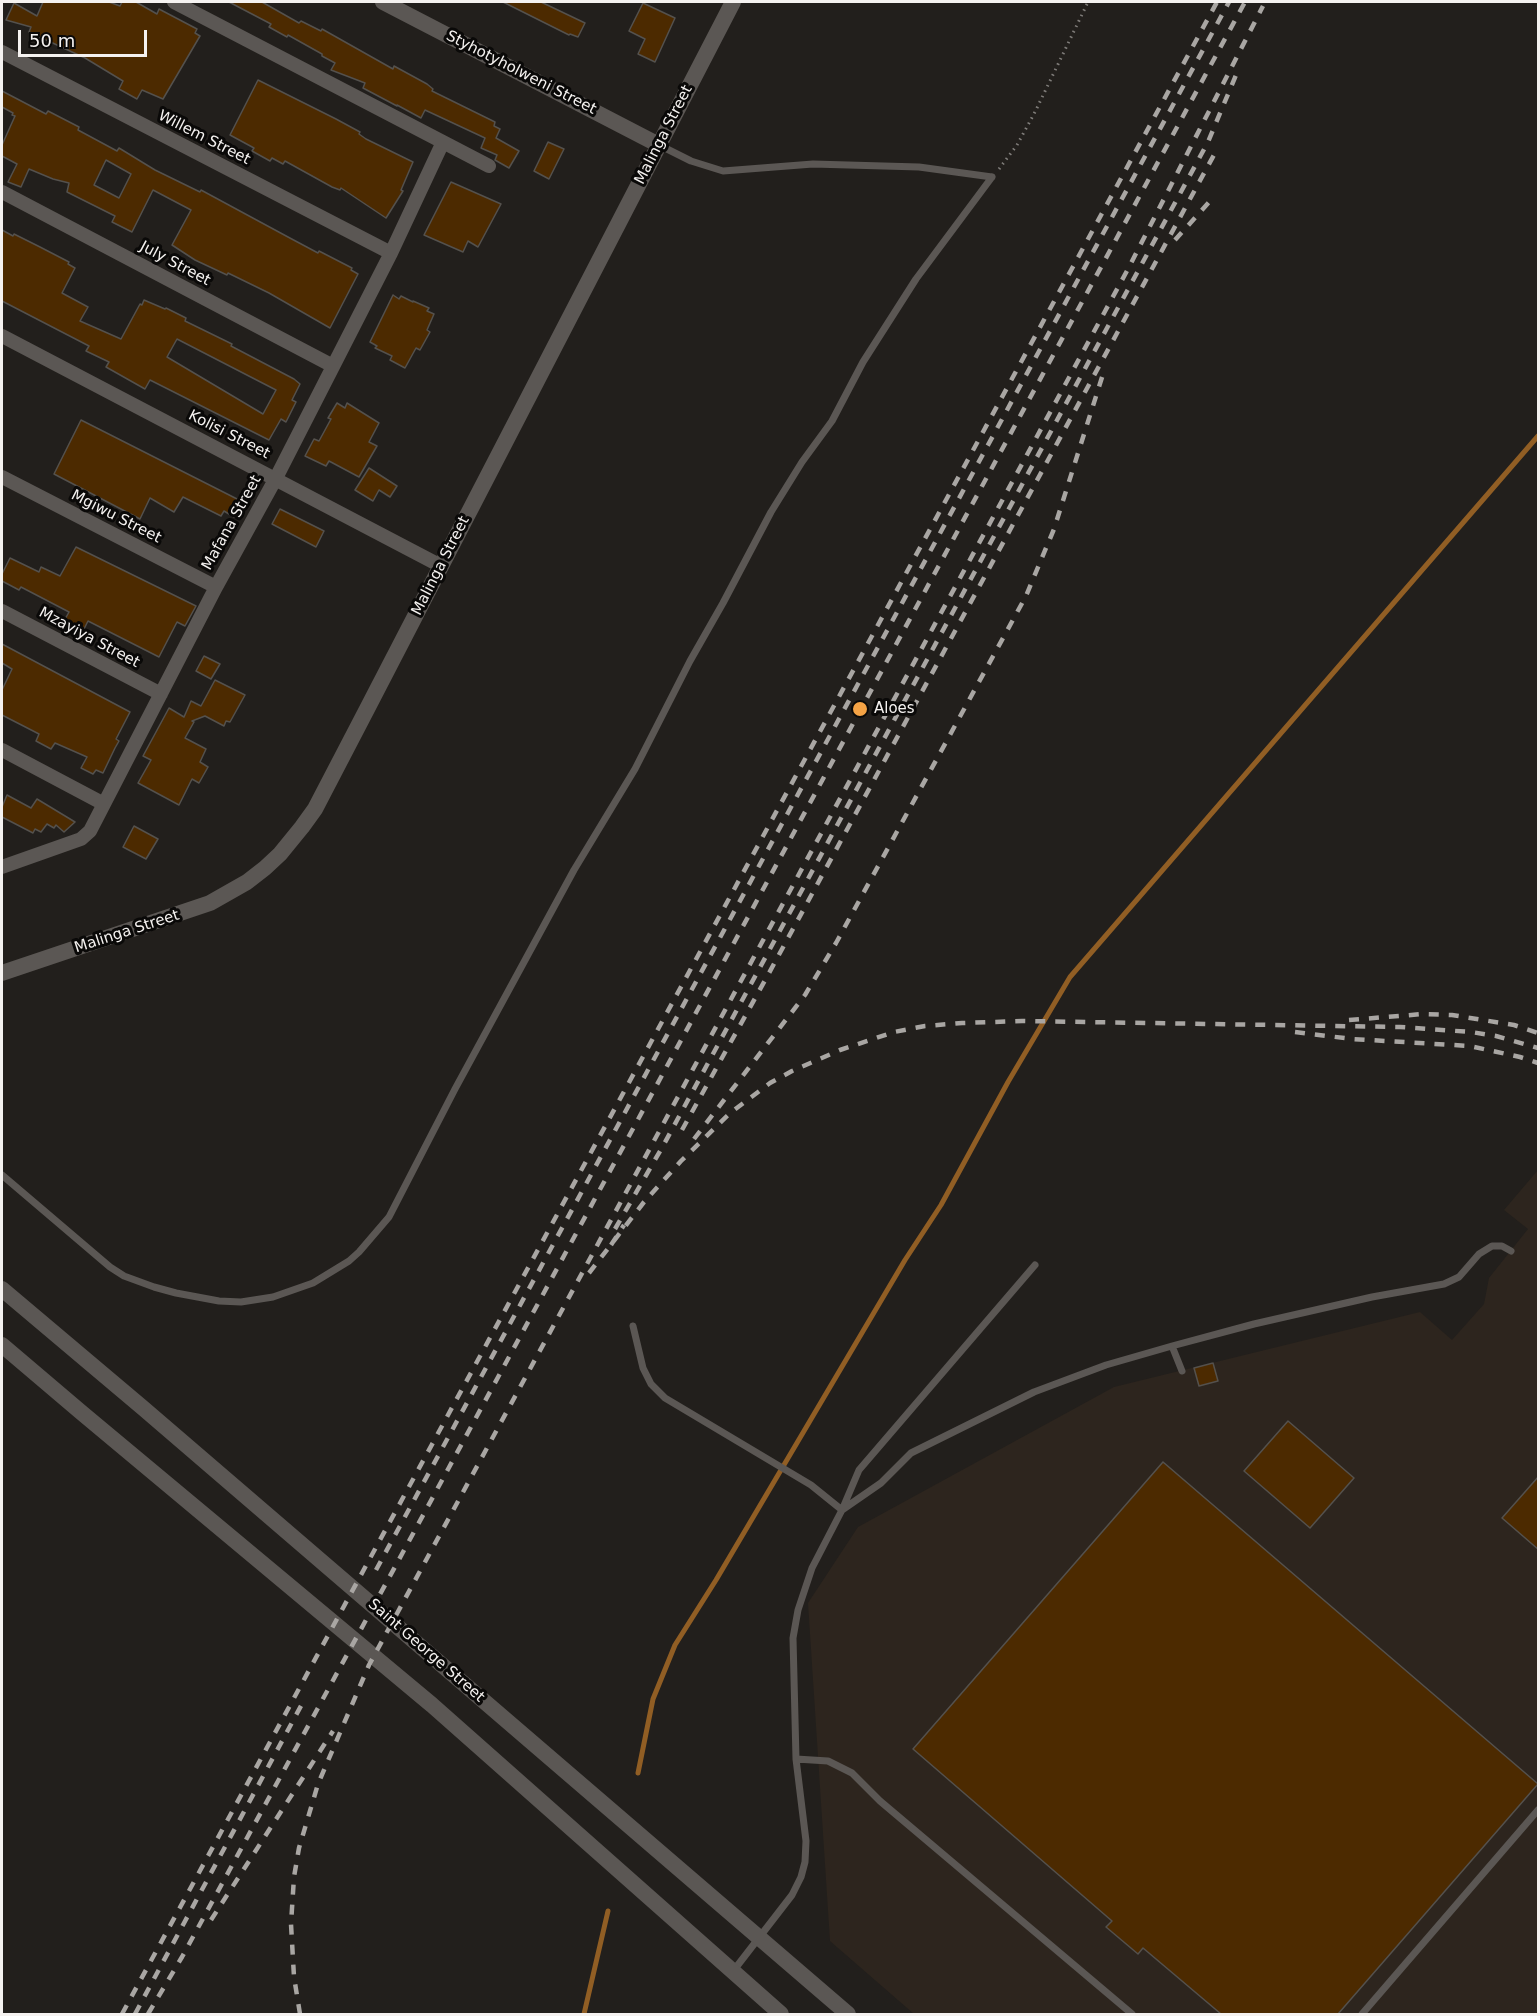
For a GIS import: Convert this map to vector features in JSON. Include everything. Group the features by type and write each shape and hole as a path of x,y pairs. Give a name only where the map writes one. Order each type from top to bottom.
{"main road":[{"name":"Styhotyholweni Street","path":"383,2 659,145"},
{"name":"Malinga Street","path":"2,973 201,906 230,892 264,868 292,840 315,808 733,2"},
{"name":"Saint George Street","path":"2,1289 848,2014"},
{"path":"2,1344 432,1705 781,2014"}],"street":[{"path":"174,2 489,165"},
{"name":"Willem Street","path":"2,52 391,253"},
{"name":"Mafana Street","path":"2,867 81,839 90,831 216,587 276,478 391,253 443,142"},
{"name":"July Street","path":"2,192 333,366"},
{"name":"Kolisi Street","path":"2,336 441,566"},
{"name":"Mgiwu Street","path":"2,477 216,587"},
{"name":"Mzayiya Street","path":"2,611 161,694"},
{"path":"2,750 104,804"}],"lane":[{"path":"2,1174 110,1267 144,1284 204,1299 230,1302 273,1297 313,1283 349,1261 389,1217 455,1089 574,870 635,769 690,661 771,512 802,462 832,421 863,362 916,279 992,177 918,167 813,164 723,171 692,161 659,145"},
{"path":"843,1510 881,1483 911,1454 1023,1397 1106,1365 1172,1346 1275,1319 1372,1297 1444,1284 1459,1277 1479,1254 1492,1246 1502,1246 1511,1251"},
{"path":"732,1972 792,1895 806,1862 806,1841 796,1759 793,1638 796,1619 813,1568 843,1510 859,1470 1035,1265"},
{"path":"633,1326 643,1368 651,1384 665,1398 811,1485 843,1510"},
{"path":"1172,1346 1182,1371"},
{"path":"796,1759 828,1761 852,1773 890,1809 1132,2014"},
{"path":"1362,2014 1539,1810"}],"path":[{"path":"992,177 1022,137 1088,2"}],"shaded area":[{"path":"1538,1170 1538,2014 914,2014 830,1941 808,1603 858,1527 1114,1387 1420,1312 1452,1340 1484,1304 1489,1278 1528,1229 1504,1210"}],"building":[{"path":"43,2 109,2 120,6 122,2 136,2 157,14 159,9 197,29 195,33 200,36 163,99 142,90 137,99 119,89 123,81 85,58 29,32 31,27 6,20 14,3 37,16"},
{"path":"229,2 262,2 299,23 301,21 321,31 322,29 393,69 394,66 427,84 433,89 432,91 495,122 494,126 500,129 496,138 519,151 509,168 495,160 497,155 481,148 485,138 425,110 421,118 363,88 365,83 331,70 335,63 322,54 269,27 271,24"},
{"path":"503,2 541,2 585,23 578,37 569,35"},
{"path":"643,3 675,18 655,62 638,54 645,39 629,31"},
{"path":"258,80 336,119 360,132 359,134 366,139 413,162 401,190 403,191 386,218 341,188 340,190 332,187 285,161 283,164 272,158 270,161 252,151 254,148 230,135"},
{"path":"2,91 46,114 48,111 117,151 119,148 155,170 200,192 201,190 318,253 319,251 352,268 351,270 358,274 330,328 269,293 195,260 172,245 191,210 153,190 132,232 112,222 115,216 67,192 69,183 29,169 21,187 8,182 17,164 2,156 2,145 15,116 2,107","holes":["106,160 131,174 119,198 94,185"]},
{"path":"548,142 564,149 549,179 534,171"},
{"path":"451,182 501,204 478,247 468,241 463,252 424,235"},
{"path":"2,230 69,262 68,264 75,268 62,293 88,307 80,321 121,339 144,300 166,308 186,318 185,321 294,379 300,384 292,400 296,402 286,422 281,419 269,440 150,380 145,389 106,367 109,362 86,351 89,346 2,301","holes":["177,339 276,390 263,414 167,357"]},
{"path":"393,295 429,308 427,311 434,314 427,330 430,332 420,350 416,348 405,368 390,360 392,356 375,348 377,346 370,342"},
{"path":"337,403 345,408 347,403 379,423 369,442 377,446 359,477 329,461 326,466 305,456 314,439 319,441"},
{"path":"81,420 243,502 234,517 224,511 221,516 183,497 174,512 150,498 140,519 54,474"},
{"path":"369,468 397,486 390,497 379,490 373,501 355,490"},
{"path":"280,509 324,531 316,547 272,524"},
{"path":"76,547 196,606 185,626 177,622 159,657 88,621 83,631 64,621 69,612 21,587 19,590 2,581 2,574 10,558 39,572 41,567 60,576"},
{"path":"2,644 130,712 116,739 119,741 103,773 96,770 93,774 81,768 87,757 55,743 51,749 36,741 39,734 2,715 2,690 12,669 2,663"},
{"path":"204,656 220,664 211,679 196,671"},
{"path":"215,680 245,695 230,722 226,721 224,726 205,716 192,721 194,722 185,738 206,749 200,762 208,767 199,783 192,779 179,805 138,783 151,760 143,756 169,708 184,717 191,701 201,706"},
{"path":"7,795 31,808 37,799 75,822 64,832 56,825 54,828 47,824 41,832 35,829 33,833 2,817 2,807"},
{"path":"134,826 158,839 146,859 123,847"},
{"path":"1213,1363 1218,1381 1199,1386 1194,1368"},
{"path":"1288,1421 1354,1478 1310,1528 1244,1471"},
{"path":"1163,1462 1538,1784 1338,2014 1221,2014 1143,1948 1138,1954 1106,1927 1112,1921 913,1749"},
{"path":"1539,1476 1539,1550 1502,1518"}],"waterway":[{"path":"638,1773 653,1699 675,1645 716,1580 905,1260 941,1205 1008,1082 1070,977 1538,436"},
{"path":"584,2014 608,1911"}],"railway":[{"path":"122,2014 1217,2"},
{"path":"376,1570 1229,2"},
{"path":"148,2014 182,1957 396,1565 1245,2"},
{"path":"300,2014 294,1977 291,1924 294,1877 299,1848 318,1784 369,1665 1128,269 1263,6"},
{"path":"615,1229 663,1146 1208,142 1236,75"},
{"path":"682,1130 1215,153"},
{"path":"1175,240 1211,200"},
{"path":"694,1139 805,995 836,943 1026,596 1054,529 1104,371"},
{"path":"1349,1020 1423,1014 1452,1015 1514,1025 1538,1033"},
{"path":"589,1273 644,1202 681,1161 730,1113 770,1083 792,1071 840,1050 894,1032 925,1026 1022,1021 1400,1027 1471,1032 1496,1036 1538,1048"},
{"path":"1295,1032 1352,1039 1470,1046 1538,1063"},
{"path":"611,1245 624,1225"},
{"path":"135,2014 302,1704"},
{"path":"211,1920 333,1731"}],"place":[{"name":"Aloes","path":"860,709"}]}
